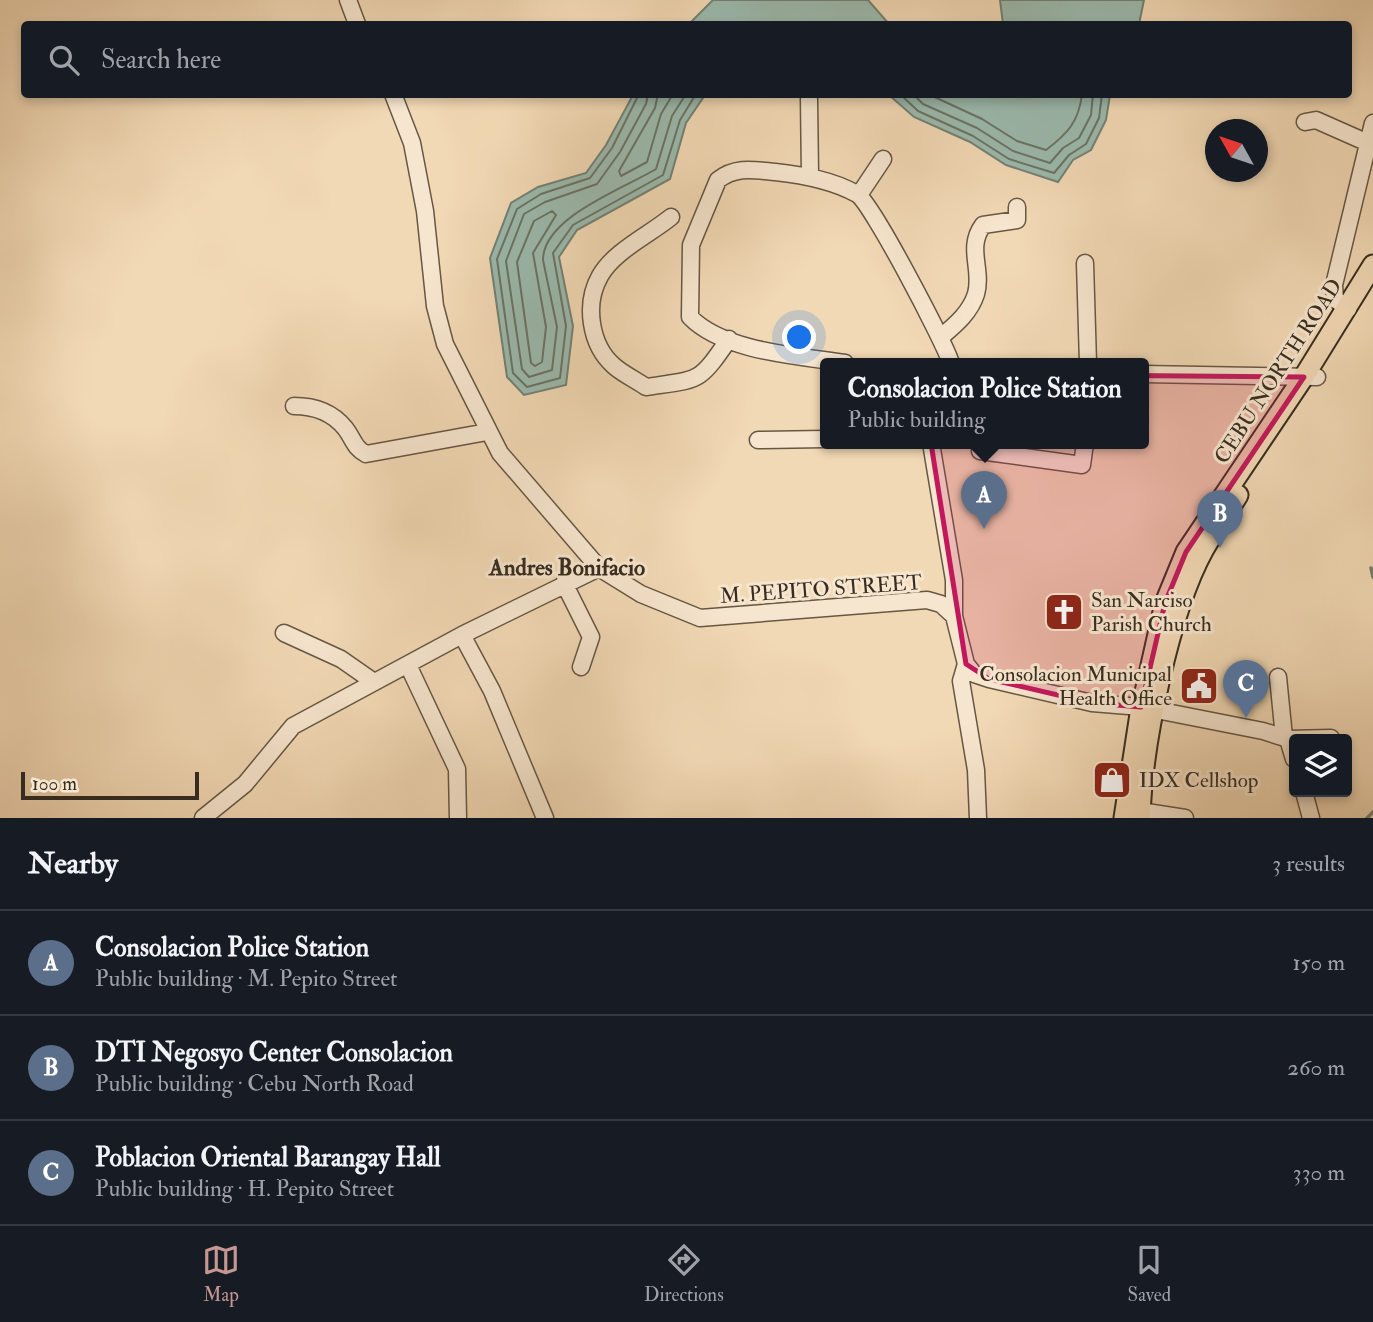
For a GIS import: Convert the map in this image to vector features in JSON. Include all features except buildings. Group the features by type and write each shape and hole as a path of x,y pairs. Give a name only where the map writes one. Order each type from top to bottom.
{"main road":[{"name":"CEBU NORTH ROAD","path":"1135,816 1148,708 1181,604 1203,550 1310,377 1373,265"},
{"name":"CEBU NORTH ROAD","path":"1310,377 1373,292"}],"street":[{"path":"348,0 356,21"},
{"name":"M. PEPITO STREET","path":"395,98 412,143 425,211 435,306 441,327 487,432 522,480 598,568 641,594 700,618 927,600 941,604 954,616"},
{"path":"808,99 810,175"},
{"path":"1306,122 1317,120 1368,142"},
{"path":"1348,309 1335,299 1334,285 1373,123"},
{"path":"859,195 883,159"},
{"path":"820,361 791,358 729,339 703,328 690,317 691,245 719,180 727,173 744,169 810,175 859,195 941,337 949,358"},
{"path":"941,337 962,319 975,295 975,237 984,225 1017,220 1017,207"},
{"path":"671,217 624,251 600,275 590,307 596,345 614,366 646,387 692,380 705,373 729,339"},
{"path":"1085,263 1088,358"},
{"path":"1149,374 1310,377"},
{"path":"294,406 313,406 326,412 344,427 357,450 366,454 487,432"},
{"path":"758,440 820,439"},
{"name":"M. PEPITO STREET","path":"931,449 954,580 954,616 966,664 961,681 976,770 978,818"},
{"path":"980,451 1082,465 1084,449"},
{"path":"203,818 230,799 293,726 463,635 598,568"},
{"path":"564,583 591,637 581,667"},
{"path":"284,633 341,659 374,682"},
{"path":"463,635 492,691 545,818"},
{"path":"966,664 974,674 989,680 1092,704 1148,708 1286,738"},
{"path":"408,665 457,769 458,818"},
{"path":"1278,677 1289,746"},
{"path":"1305,797 1311,818"},
{"path":"1135,816 1185,818"}],"highlighted area":[{"path":"956,374 1304,377 1186,552 1165,603 1141,707 1092,703 989,679 966,664 924,399 931,382"}],"water":[{"path":"713,0 868,0 886,21 692,21"},
{"path":"1000,0 1144,0 1140,21 1003,21"},
{"path":"631,98 703,98 686,123 670,179 577,230 559,257 573,326 566,385 524,395 507,377 490,258 511,203 538,187 586,173 606,145"},
{"path":"892,98 1110,98 1106,120 1091,150 1073,160 1058,182 1006,165 970,142 914,117"}],"waterway":[{"path":"1371,568 1373,577"},
{"path":"1367,818 1373,812"}],"place":[{"name":"Consolacion Police Station","path":"984,529"},
{"name":"DTI Negosyo Center Consolacion","path":"1220,548"},
{"name":"San Narciso Parish Church","path":"1064,612"},
{"name":"Consolacion Municipal Health Office","path":"1199,686"},
{"name":"Poblacion Oriental Barangay Hall","path":"1246,718"},
{"name":"IDX Cellshop","path":"1112,780"}],"district":[{"name":"Andres Bonifacio","path":"567,567"}]}
